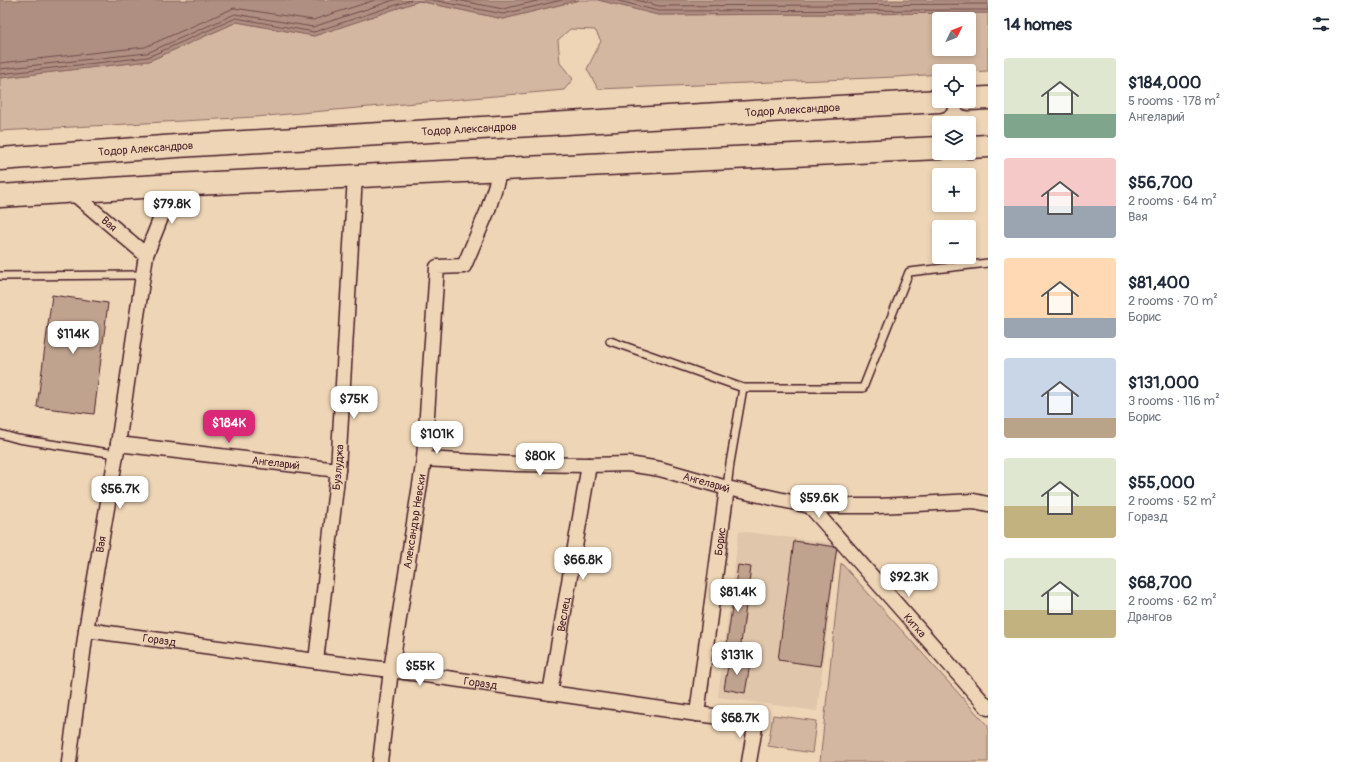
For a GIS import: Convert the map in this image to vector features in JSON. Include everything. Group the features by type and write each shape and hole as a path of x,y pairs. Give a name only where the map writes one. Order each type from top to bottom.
{"highway":[{"path":"976,99 988,98"},
{"name":"Тодор Александров","path":"0,159 209,144 932,100"},
{"path":"976,147 988,146"},
{"path":"0,196 174,184 932,148"}],"street":[{"name":"Александър Невски","path":"380,762 390,670 424,459 437,267 464,266 488,210 501,168"},
{"name":"Бузлуджа","path":"316,661 338,470 355,176"},
{"name":"Вая","path":"69,762 86,630 117,449 146,255 174,184"},
{"name":"Вая","path":"72,192 146,255"},
{"name":"Ангеларий","path":"117,449 338,470"},
{"name":"Ангеларий","path":"424,459 517,464 628,464 660,469 727,488 810,506 879,506 974,501 988,504"},
{"name":"Веслец","path":"550,693 589,465"},
{"name":"Борис","path":"697,714 727,488"},
{"name":"Китка","path":"810,506 987,706"},
{"name":"Горазд","path":"86,630 390,670 697,714 756,721 749,762"}],"lane":[{"path":"610,341 743,388 864,388 909,272 988,263"},
{"path":"0,276 143,275"},
{"path":"727,488 743,388"},
{"path":"0,434 18,439 117,449"}],"shaded area":[{"path":"579,0 599,0 658,15 932,13 932,56 976,56 976,13 988,13 988,71 976,72 976,64 932,64 932,74 598,89 587,69 601,41 595,30 570,29 558,40 560,63 573,79 564,90 255,117 0,131 0,78 149,61 237,22 314,36 419,1 503,19"},
{"path":"739,531 838,544 817,711 718,697"},
{"path":"841,563 988,726 988,762 820,762"},
{"path":"773,715 816,721 812,753 768,746"}],"water":[{"path":"0,0 579,0 503,19 419,1 314,36 237,22 149,61 0,78"},
{"path":"598,0 988,0 988,13 932,12 932,13 658,15"}],"building":[{"path":"52,295 108,303 94,414 37,407"},
{"path":"794,541 837,547 820,666 778,660"},
{"path":"738,565 751,567 739,659 725,657"},
{"path":"729,660 750,664 745,693 724,689"}]}
